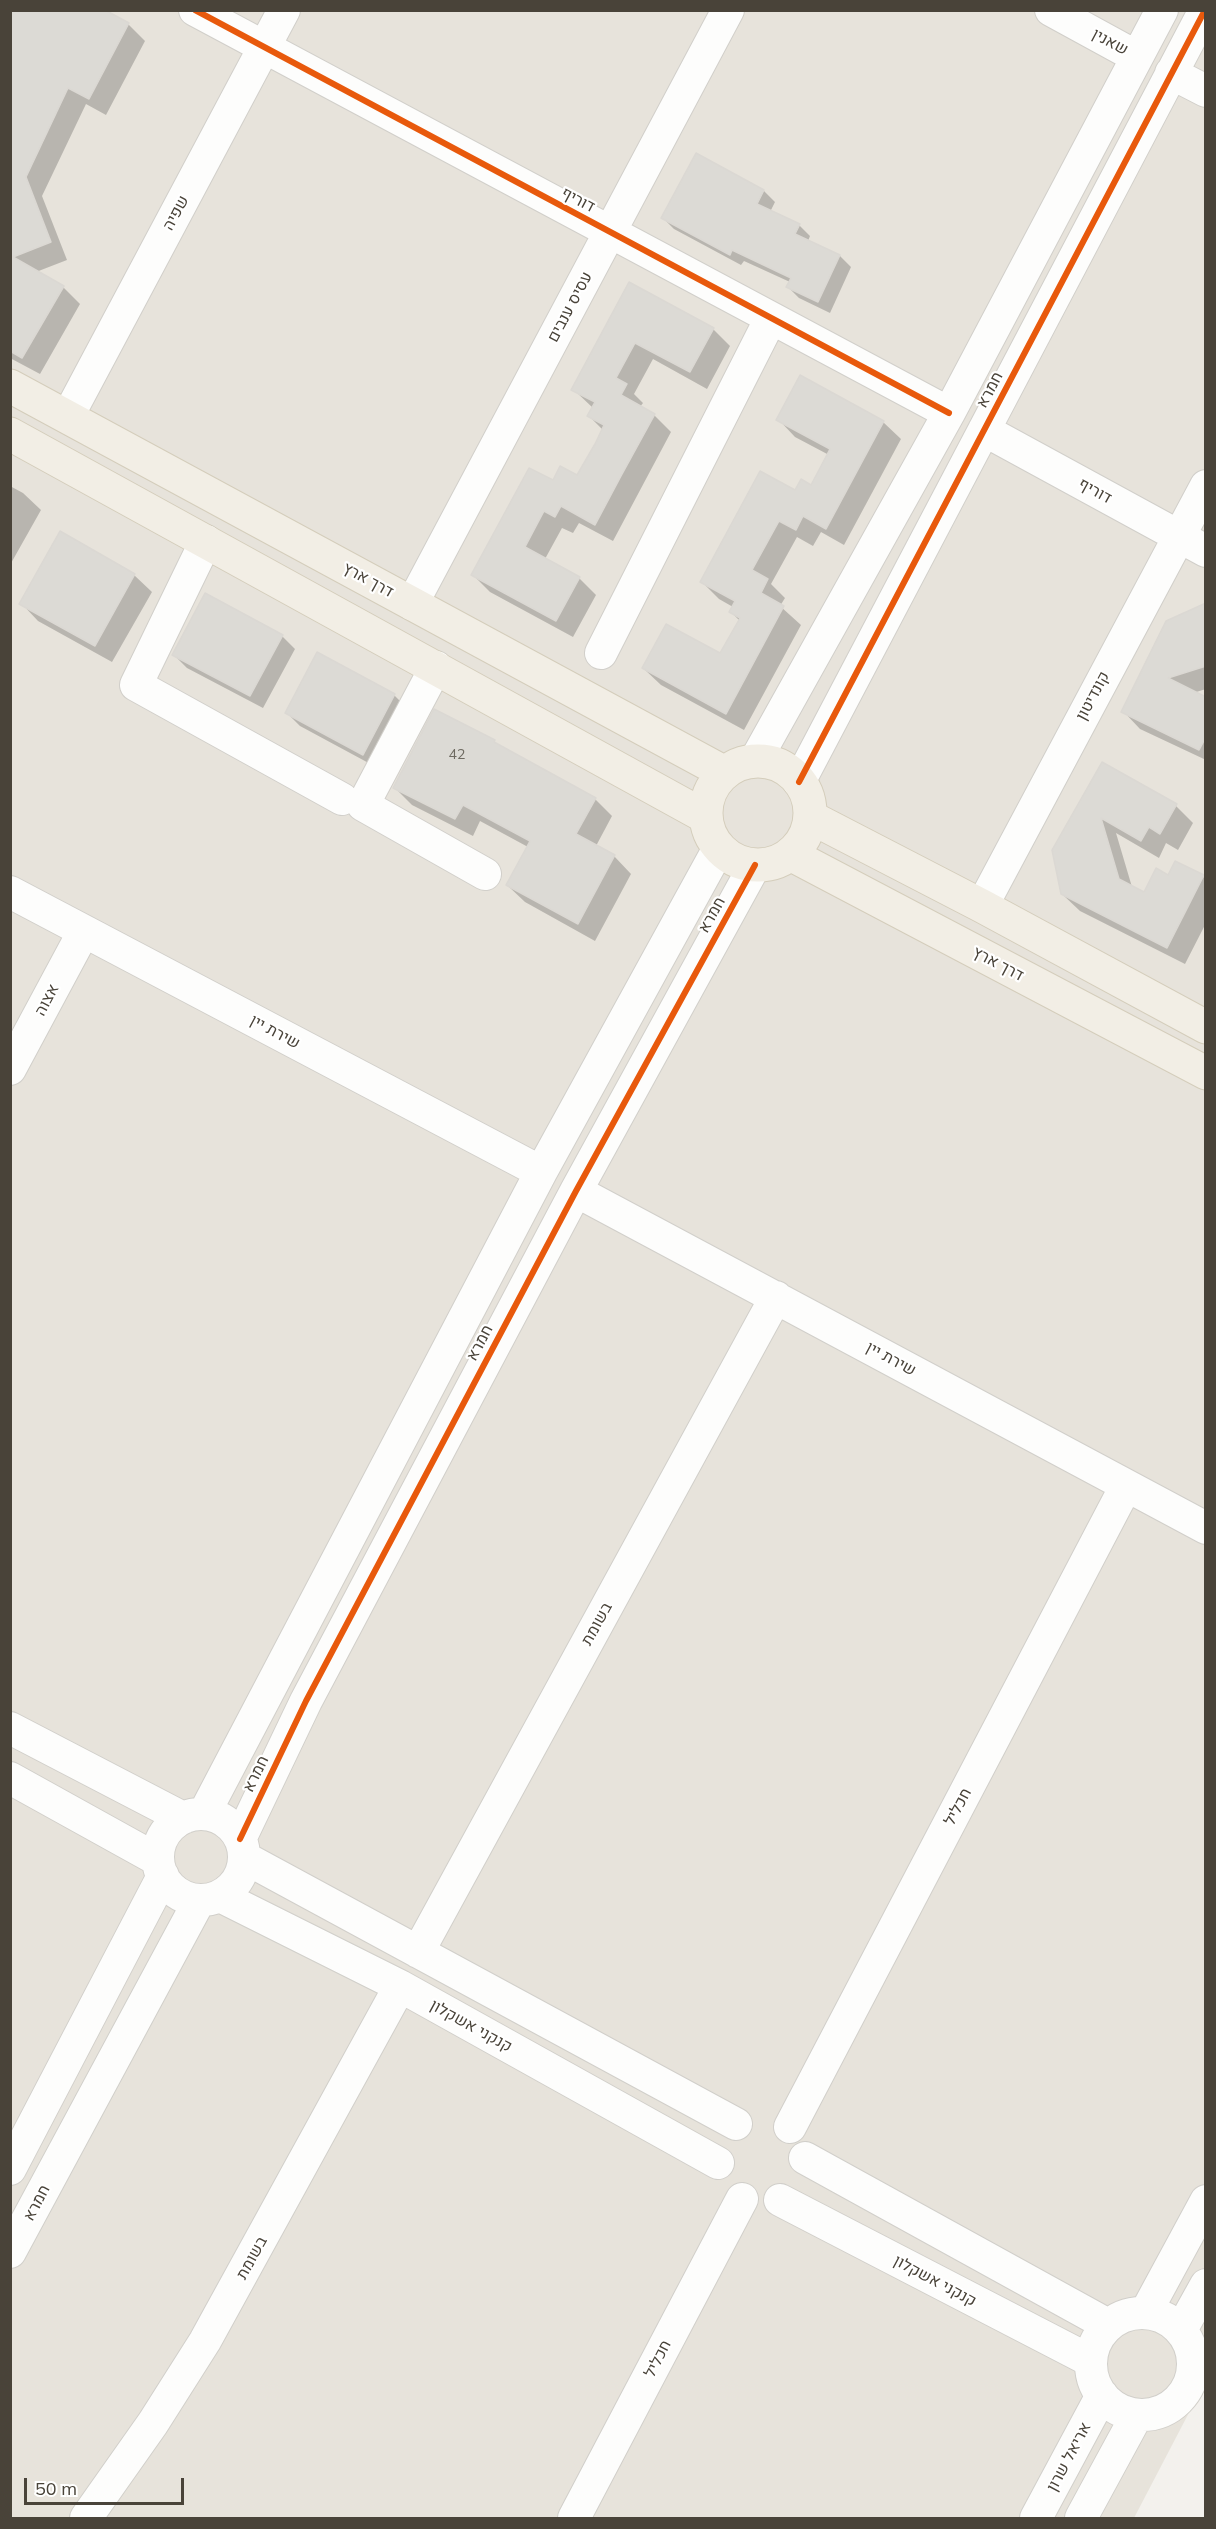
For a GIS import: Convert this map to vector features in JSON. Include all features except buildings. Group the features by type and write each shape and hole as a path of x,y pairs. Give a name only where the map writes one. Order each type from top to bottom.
{"main road":[{"name":"דרך ארץ","path":"10,386 725,773"},
{"path":"10,434 706,817"},
{"path":"755,761 771,763 787,770 799,782 806,792 810,817 807,831 800,844 790,854 768,864 755,865 729,857 719,848 712,838 706,817 708,800 714,785 725,773 744,763 755,761"},
{"path":"810,817 982,906 1206,1027"},
{"name":"דרך ארץ","path":"790,854 1206,1073"}],"street":[{"name":"דוריף","path":"195,10 949,413"},
{"name":"שפיה","path":"68,416 284,10"},
{"name":"עסיס ענבים","path":"412,604 728,10"},
{"name":"שאנין","path":"1051,10 1137,57"},
{"name":"חמרא","path":"755,761 949,413 1162,10"},
{"name":"חמרא","path":"799,782 1205,10"},
{"path":"1171,73 1206,91"},
{"path":"601,653 771,318"},
{"name":"דוריף","path":"984,430 1206,551"},
{"name":"קונדיטון","path":"982,906 1206,486"},
{"path":"206,541 136,685 342,799"},
{"path":"436,667 363,806 485,874"},
{"name":"חמרא","path":"193,1816 719,848"},
{"name":"חמרא","path":"242,1848 306,1701 576,1191 755,865"},
{"name":"שירת יין","path":"10,891 541,1172"},
{"name":"אצוה","path":"10,1069 84,932"},
{"name":"שירת יין","path":"576,1191 1206,1528"},
{"name":"בשומת","path":"418,1952 776,1297"},
{"name":"חכליל","path":"790,2127 1126,1486"},
{"path":"10,1728 193,1816 225,1821 242,1848 418,1952 736,2124"},
{"path":"10,1778 160,1868 178,1894 210,1898 238,1881 242,1848"},
{"path":"10,2169 160,1868 159,1847 164,1836 172,1826 193,1816"},
{"name":"חמרא","path":"10,2252 210,1898"},
{"name":"קנקני אשקלון","path":"210,1898 400,1986 718,2163"},
{"name":"בשומת","path":"86,2518 153,2423 205,2341 400,1986"},
{"path":"764,2116 790,2127 798,2136 805,2158 799,2182 791,2193 767,2204 742,2199 725,2184 718,2163 722,2141 736,2124 749,2118 764,2116"},
{"path":"805,2158 1108,2325"},
{"name":"חכליל","path":"574,2518 742,2199"},
{"name":"קנקני אשקלון","path":"780,2200 1091,2361"},
{"path":"1146,2312 1206,2201"},
{"path":"1181,2330 1206,2285"},
{"path":"1146,2312 1167,2319 1181,2330 1192,2353 1193,2371 1187,2388 1172,2406 1155,2413 1137,2415 1115,2407 1101,2395 1093,2379 1091,2361 1097,2339 1108,2325 1129,2314 1146,2312"},
{"name":"אריאל שרון","path":"1036,2518 1101,2395"},
{"path":"1081,2518 1137,2415"}],"shaded area":[{"path":"11,11 1205,11 1205,2382 1134,2518 11,2518"}],"cycle path":[{"path":"195,10 949,413"},
{"path":"799,782 1205,10"},
{"path":"240,1839 306,1701 576,1191 755,865"}]}
